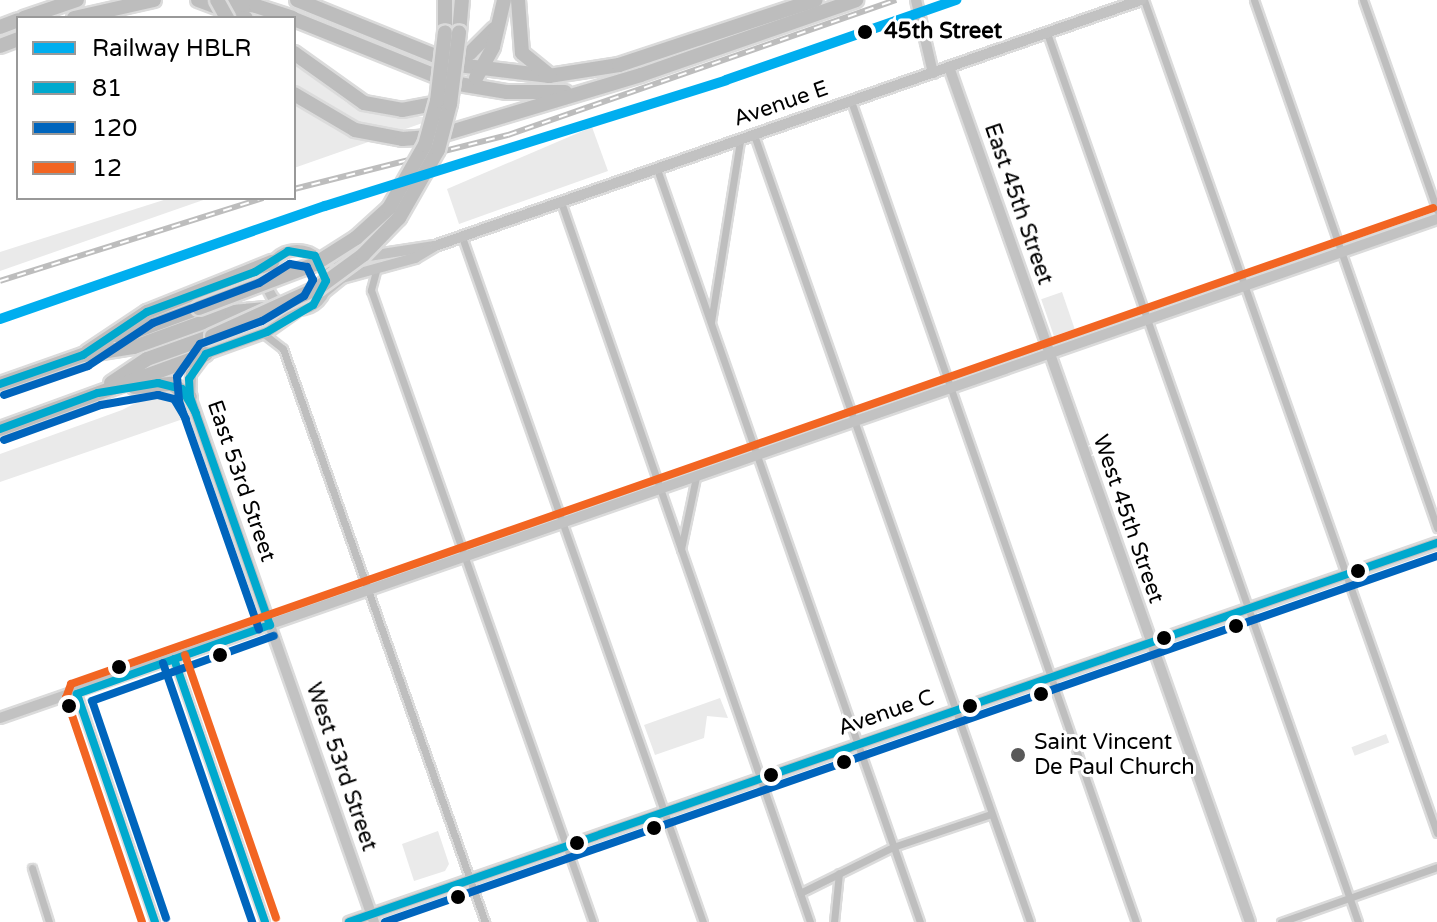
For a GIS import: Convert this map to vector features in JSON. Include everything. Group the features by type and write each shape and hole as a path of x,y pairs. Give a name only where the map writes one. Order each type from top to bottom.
{"highway":[{"path":"30,15 61,0"},
{"path":"30,15 77,0"},
{"path":"83,16 154,0"},
{"path":"198,0 241,16"},
{"path":"210,0 256,6 287,16"},
{"path":"297,0 435,58 481,71 549,76 619,65 816,0"},
{"path":"321,0 389,38"},
{"path":"98,393 147,359 212,336 318,288 363,255 399,218 425,179 441,139 452,33 445,0"},
{"path":"0,384 83,355 315,264 356,238 389,208 425,145 460,0"},
{"path":"296,54 364,103 390,109 426,107 468,87 481,71 504,0"},
{"path":"518,0 522,53 549,76"},
{"path":"296,96 355,130 418,139 464,131 856,0"},
{"path":"296,19 439,80 468,87 528,93 605,85"},
{"path":"435,58 470,53 499,23"},
{"path":"426,107 439,80 435,58"},
{"path":"83,355 147,312 271,270"},
{"path":"83,355 134,347 232,312 260,295 271,270"},
{"path":"232,312 279,308"},
{"path":"98,393 134,347"},
{"path":"0,429 206,354"},
{"path":"98,393 165,383 190,397"}],"street":[{"path":"916,0 933,73"},
{"path":"1142,0 1437,833"},
{"name":"Avenue E","path":"321,295 342,278 376,271 435,246 1142,0"},
{"path":"1254,0 1437,528"},
{"path":"1363,0 1437,210"},
{"path":"1047,33 1358,922"},
{"name":"East 45th Street","path":"949,67 1049,354"},
{"path":"851,101 1054,676 1136,922"},
{"path":"754,135 1030,922"},
{"path":"711,324 740,140"},
{"path":"657,169 920,922"},
{"path":"561,202 810,922"},
{"path":"0,718 77,694 1437,219"},
{"path":"462,237 703,922"},
{"name":"Avenue E","path":"309,252 337,261 435,246"},
{"path":"206,354 264,334 321,295 323,267 309,252 288,251 271,270 279,308 296,312"},
{"path":"376,271 371,290 593,922"},
{"path":"264,334 283,349 485,922"},
{"name":"East 53rd Street","path":"206,354 191,374 190,397 270,625"},
{"name":"West 45th Street","path":"1049,354 1250,922"},
{"path":"681,551 696,477"},
{"name":"Avenue C","path":"349,922 373,918 469,878 1437,543"},
{"name":"West 53rd Street","path":"270,625 373,918"},
{"path":"174,659 265,922"},
{"path":"77,694 155,922"},
{"path":"800,893 893,847 991,814"},
{"path":"1281,922 1437,867"},
{"path":"32,868 49,922"},
{"path":"834,922 839,873"}],"shaded area":[{"path":"296,65 347,103 434,119 296,167"},
{"path":"592,127 608,171 459,224 447,189"},
{"path":"164,200 203,200 0,271 0,252"},
{"path":"1062,292 1075,329 1054,336 1041,299"},
{"path":"163,389 181,400 186,418 0,482 0,454 122,410"},
{"path":"720,698 728,718 707,716 704,738 655,755 644,725"},
{"path":"1386,734 1389,742 1355,756 1351,747"},
{"path":"438,831 449,864 445,871 414,881 402,844"}],"railway":[{"path":"296,188 508,135 896,0"},
{"path":"0,281 257,200"}],"rail line":[{"name":"HBLR","path":"0,319 325,206 726,80 956,0"}],"transit line":[{"name":"12","path":"142,922 66,698 71,684 1433,208"},
{"name":"81","path":"0,384 83,355 147,312 255,272 288,251 315,256 326,281 313,305 267,332 206,354 189,379 190,397 270,625"},
{"name":"120","path":"4,395 88,366 153,323 259,283 290,264 307,267 313,280 304,296 262,321 200,344 177,377 179,401 259,629"},
{"name":"81","path":"0,429 98,393 158,383 182,389 196,413"},
{"name":"120","path":"4,440 101,405 158,395 174,399 186,419"},
{"name":"81","path":"349,922 1437,543"},
{"name":"120","path":"385,922 1437,556"},
{"name":"81","path":"155,922 77,694 270,625"},
{"name":"120","path":"166,918 92,701 274,636"},
{"name":"12","path":"185,655 276,918"},
{"name":"81","path":"174,659 265,922"},
{"name":"120","path":"163,663 252,922"}],"place":[{"name":"45th Street","path":"865,32"},
{"name":"Saint Vincent De Paul Church","path":"1018,755"}]}
